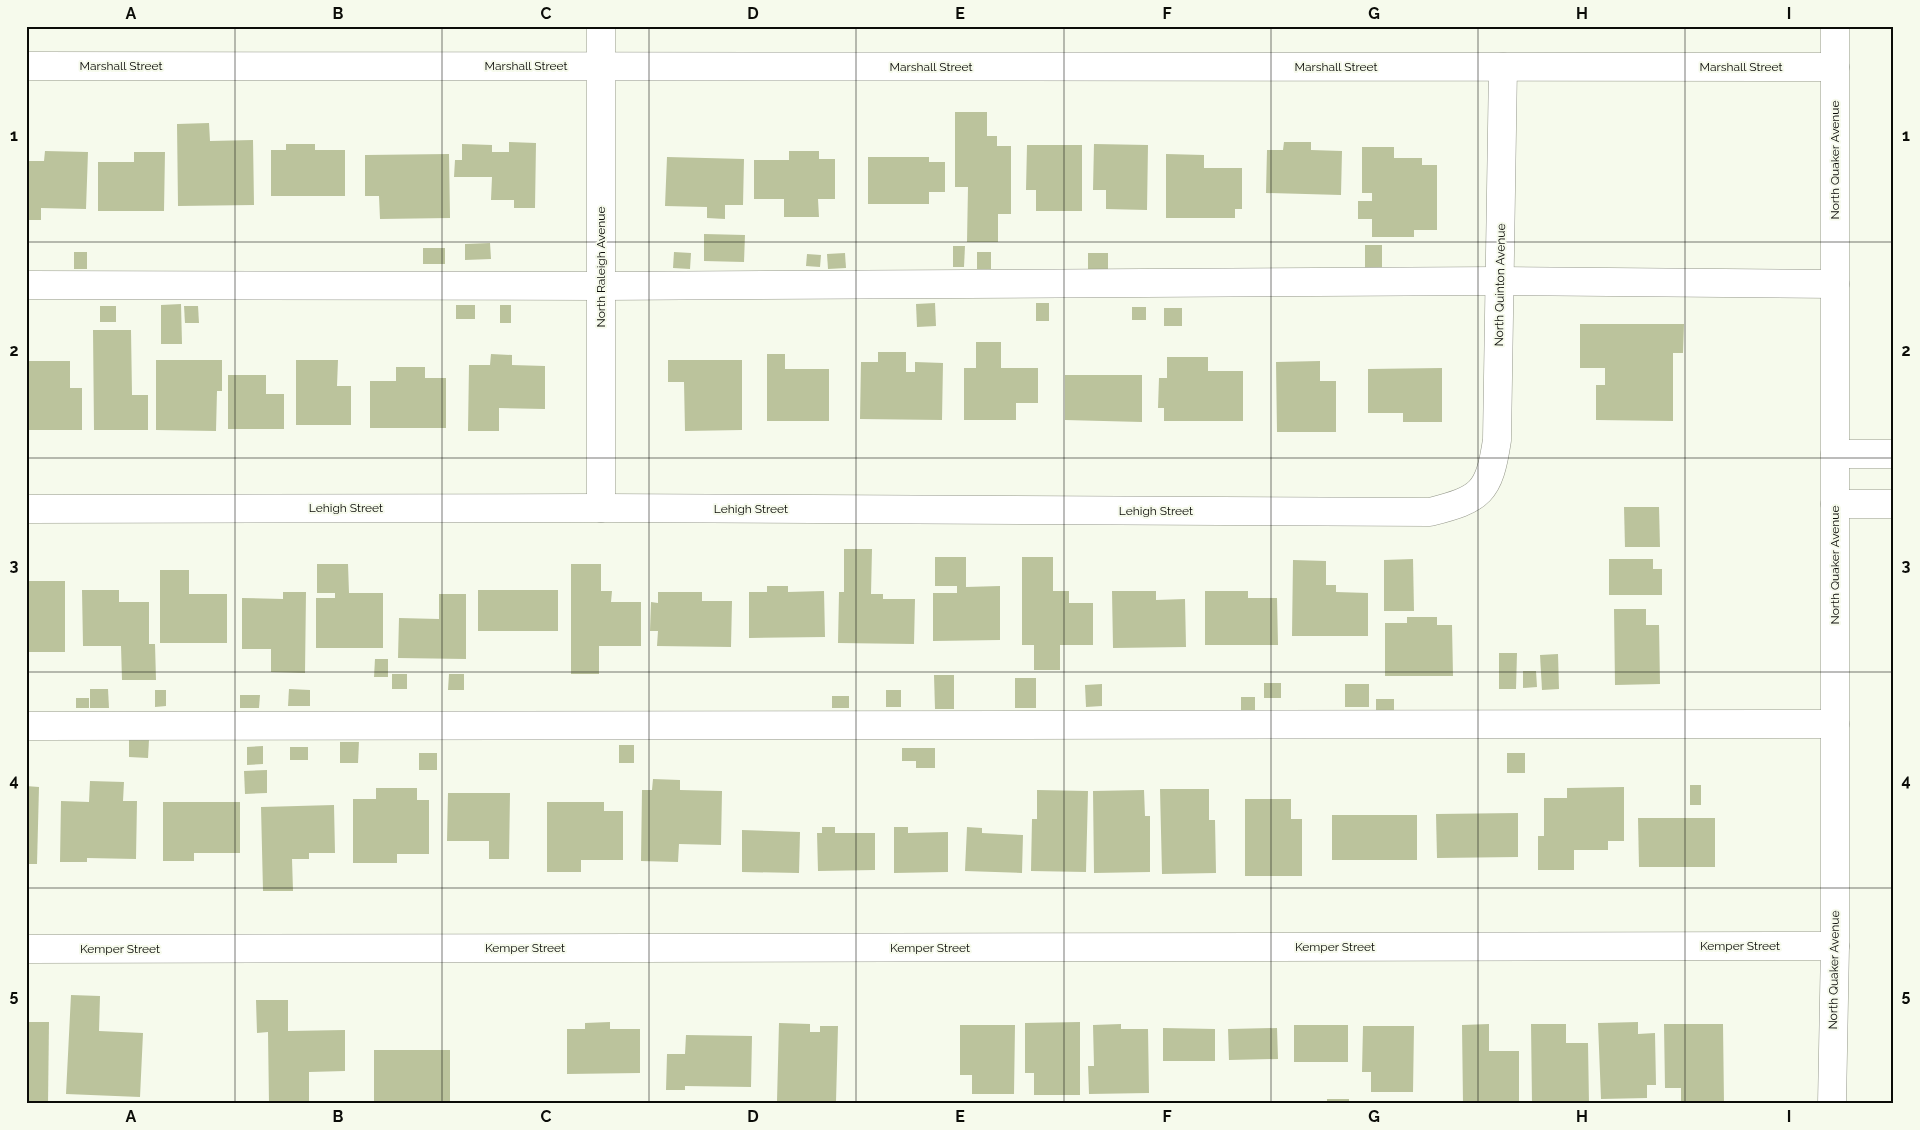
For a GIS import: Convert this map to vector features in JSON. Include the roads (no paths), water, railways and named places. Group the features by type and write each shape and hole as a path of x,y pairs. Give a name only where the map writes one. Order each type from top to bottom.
{"street":[{"name":"North Raleigh Avenue","path":"601,26 601,508"},
{"name":"North Quaker Avenue","path":"1832,1104 1834,946 1835,26"},
{"name":"Marshall Street","path":"26,66 1835,67"},
{"name":"North Quinton Avenue","path":"1474,496 1484,487 1493,469 1497,440 1503,67"},
{"path":"26,285 601,286 1500,281 1835,284"},
{"path":"1835,454 1894,454"},
{"name":"Lehigh Street","path":"26,509 601,508 1430,512 1456,505 1474,496"},
{"path":"1835,504 1894,504"},
{"path":"26,726 1834,724"},
{"name":"Kemper Street","path":"26,949 1834,946"}]}
